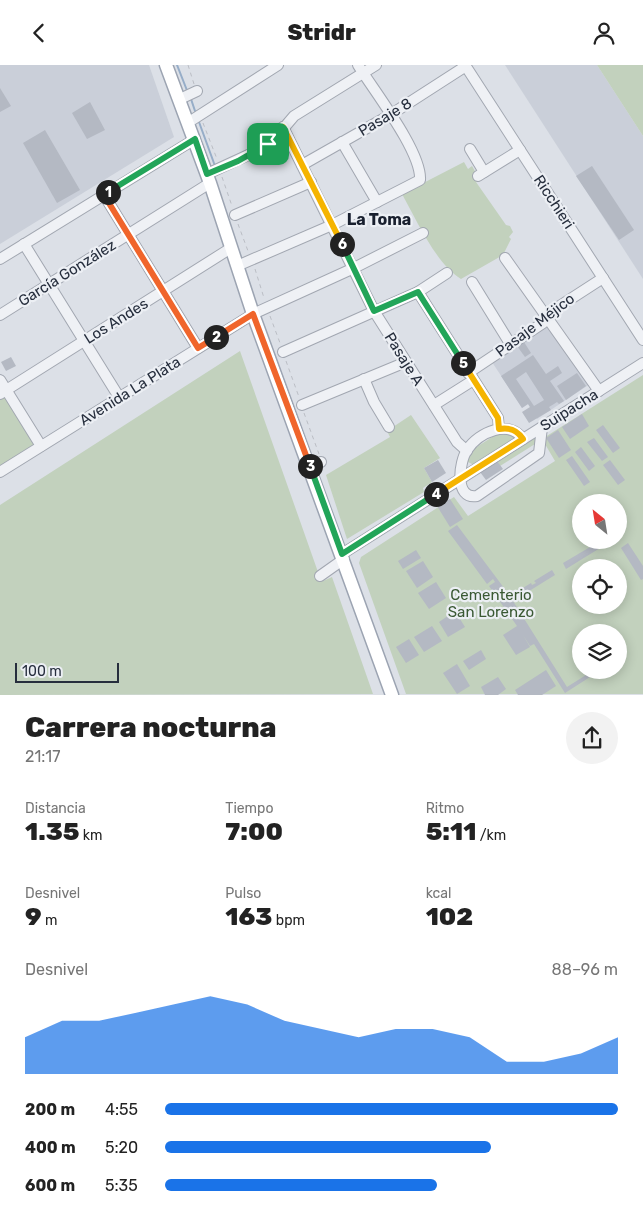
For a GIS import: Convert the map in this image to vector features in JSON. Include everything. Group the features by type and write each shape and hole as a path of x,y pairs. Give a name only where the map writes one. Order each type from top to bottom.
{"main road":[{"path":"166,65 189,95 189,122 212,175 231,248 253,314 316,464 343,557 392,695"}],"street":[{"path":"189,122 278,65"},
{"name":"García González","path":"0,315 128,235 212,175 257,151 277,137 283,127 294,117 361,69 376,65"},
{"name":"Pasaje 8","path":"302,165 390,115 465,66"},
{"name":"Ricchieri","path":"465,66 643,340"},
{"path":"237,266 332,225 420,180 421,170 413,151 361,69"},
{"name":"Pasaje A","path":"283,127 374,311 466,451"},
{"path":"0,259 195,139"},
{"path":"342,142 377,201"},
{"path":"470,149 481,174 520,150"},
{"path":"235,215 311,182"},
{"path":"104,195 198,348"},
{"name":"Avenida La Plata","path":"0,472 253,314 354,268 422,233"},
{"path":"24,245 119,397"},
{"name":"Los Andes","path":"3,392 231,248"},
{"path":"506,258 599,391"},
{"path":"283,352 418,292 447,273"},
{"name":"Pasaje Méjico","path":"434,405 511,345 543,323 552,311 602,278"},
{"path":"472,282 511,345"},
{"path":"418,292 470,377 498,418 499,429"},
{"path":"302,405 406,362"},
{"name":"Suipacha","path":"320,576 343,557 461,478 643,363"},
{"path":"364,379 374,403 388,427"},
{"path":"0,381 3,392 41,446"},
{"path":"523,439 518,432 512,429 499,429 474,442 466,451 461,470 461,489 464,494 469,497 476,496 539,453 542,427"}],"path":[{"path":"205,112 203,122 216,155 212,175 235,215 252,260 302,405 316,464"}],"shaded area":[{"path":"0,65 149,65 174,137 0,244"},
{"path":"505,65 597,65 643,136 643,279"},
{"path":"551,324 590,384 537,419 528,404 522,408 492,362"}],"green space":[{"path":"597,65 643,65 643,136"},
{"path":"464,162 468,169 472,166 480,180 476,182 513,232 509,237 511,239 503,255 461,279 443,263 435,252 402,194"},
{"path":"240,351 318,572 323,581 332,577 373,694 0,695 0,505"},
{"name":"Cementerio San Lorenzo","path":"643,375 643,694 406,694 359,563 361,557 454,497 468,516 555,461 542,439"},
{"path":"3,394 37,444 0,469 0,396"},
{"path":"411,415 440,458 424,468 432,482 423,488 424,492 347,539 326,475 390,437 387,431"},
{"path":"500,432 514,435 514,438 474,465 468,462 472,450"},
{"path":"533,437 537,438 535,444 500,466 497,461"}],"building":[{"path":"0,88 11,106 0,112"},
{"path":"90,102 105,130 87,139 72,113"},
{"path":"45,130 80,190 57,203 23,143"},
{"path":"592,166 634,230 619,240 576,176"},
{"path":"524,342 531,353 525,357 517,346"},
{"path":"533,355 546,374 558,366 562,373 550,381 564,401 559,404 557,402 549,407 551,410 529,423 522,412 530,407 528,404 522,408 501,376","holes":["526,372 544,400 534,406 516,379"]},
{"path":"11,357 16,366 6,371 1,362"},
{"path":"577,373 586,386 566,400 557,386"},
{"path":"582,414 589,426 570,439 562,427"},
{"path":"603,425 620,448 613,453 596,430"},
{"path":"558,430 571,450 559,458 546,438"},
{"path":"594,438 608,457 602,461 587,442"},
{"path":"581,447 595,466 589,471 575,452"},
{"path":"572,456 590,482 584,486 566,460"},
{"path":"438,460 446,473 432,482 424,468"},
{"path":"610,460 625,480 618,485 603,465"},
{"path":"497,461 503,469 486,480 480,472"},
{"path":"450,499 463,519 450,527 437,506"},
{"path":"457,525 510,596 531,583 532,585 536,583 534,581 552,570 555,575 513,601 567,687 580,679 587,679 565,693 534,644 530,646 523,635 530,647 516,655 503,635 517,626 489,586 495,582 493,579 487,584 448,531"},
{"path":"628,543 643,566 643,579 641,580 622,549 628,549"},
{"path":"587,549 598,549 582,559 572,559 572,565 566,569 563,563"},
{"path":"416,550 421,558 403,569 398,561"},
{"path":"423,561 433,577 417,588 406,571"},
{"path":"436,582 446,598 429,609 418,593"},
{"path":"455,611 465,627 448,637 439,622"},
{"path":"432,626 442,641 424,652 414,637"},
{"path":"409,639 419,655 406,663 396,647"},
{"path":"481,650 486,659 469,670 463,661"},
{"path":"457,664 470,686 457,694 443,673"},
{"path":"546,670 556,686 542,695 518,695 515,690"},
{"path":"498,677 506,689 498,695 485,695 481,687"}],"waterway":[{"path":"177,65 188,93"},
{"path":"191,99 195,111"},
{"path":"199,122 215,166"}],"district":[{"name":"La Toma","path":"379,219"}],"route":[{"path":"283,127 374,311 418,292 472,381 498,418 499,429 512,429 518,432 523,439 342,554 253,314 198,348 104,195 195,139 207,174 238,161 268,144 277,137 283,127"}]}
